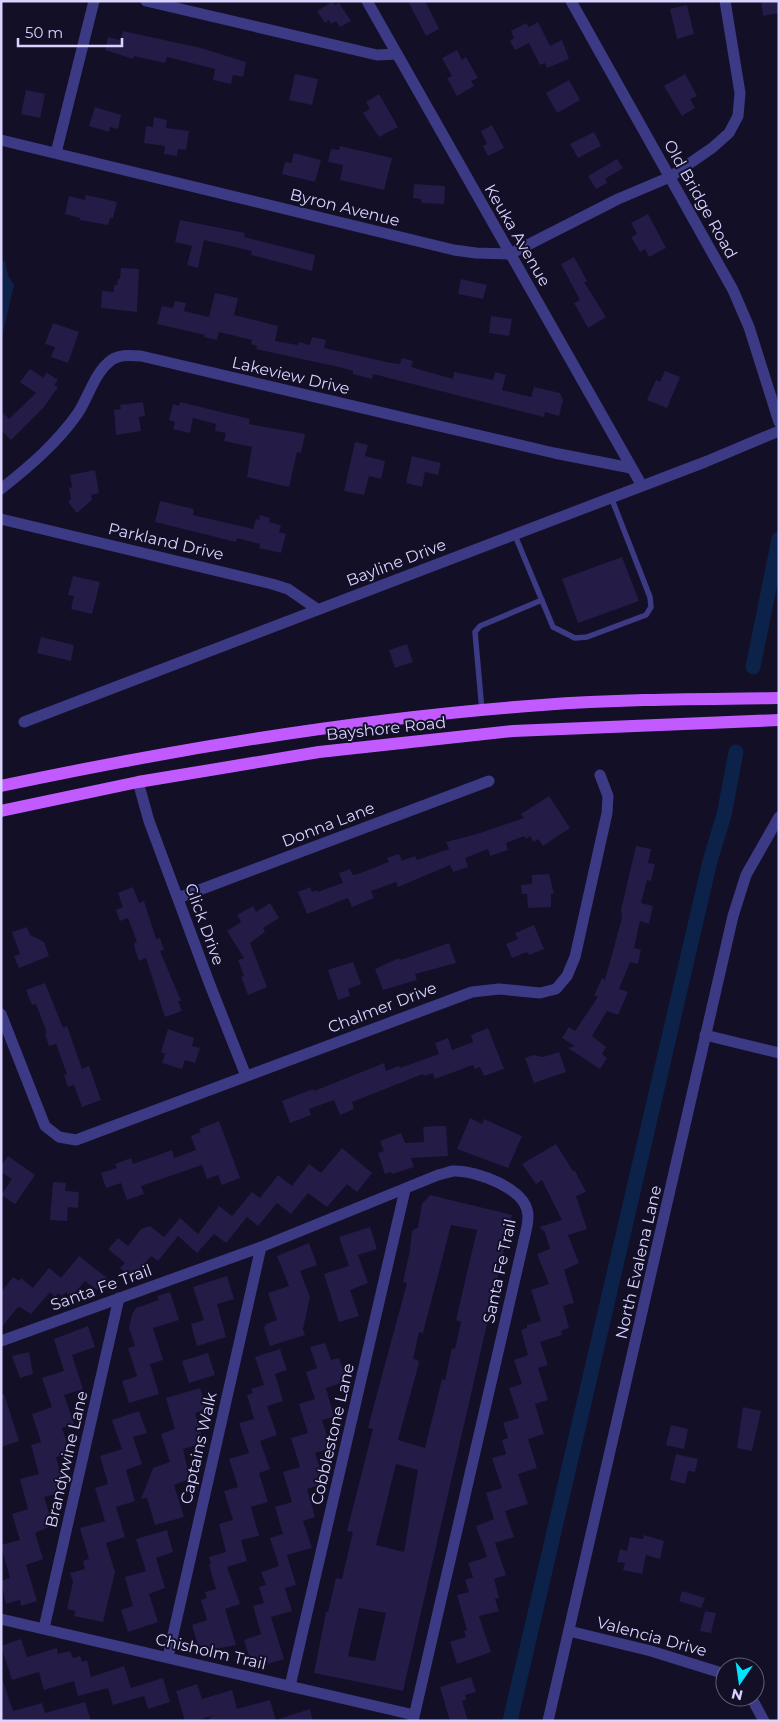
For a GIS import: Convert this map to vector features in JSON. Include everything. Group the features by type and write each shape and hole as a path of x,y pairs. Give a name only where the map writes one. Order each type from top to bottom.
{"main road":[{"name":"Bayshore Road","path":"1,786 128,759 303,730 482,711 630,701 779,698"},
{"name":"Bayshore Road","path":"1,812 138,782 319,752 513,731 779,720"}],"street":[{"path":"56,154 94,1"},
{"path":"146,1 377,55 397,54"},
{"name":"Keuka Avenue","path":"367,1 641,484"},
{"name":"Old Bridge Road","path":"571,1 741,306 779,422"},
{"name":"Byron Avenue","path":"1,140 454,250 510,254 618,199 670,177 712,148 729,133 738,116 739,77 725,1"},
{"name":"Lakeview Drive","path":"1,489 38,459 57,440 82,407 108,362 125,355 141,356 544,450 631,468"},
{"name":"Bayline Drive","path":"24,722 641,484 705,462 779,431"},
{"name":"Parkland Drive","path":"1,519 272,584 288,589 317,609"},
{"name":"Chalmer Drive","path":"1,1014 32,1098 45,1126 59,1137 76,1140 472,992 499,989 540,993 556,989 567,976 575,957 607,813 608,796 600,774"},
{"name":"Donna Lane","path":"178,898 489,781"},
{"name":"Glick Drive","path":"138,782 149,821 246,1076"},
{"name":"North Evalena Lane","path":"548,1721 733,916 746,874 779,817"},
{"path":"705,1035 779,1053"},
{"name":"Santa Fe Trail","path":"1,1341 260,1247 405,1190 438,1175 454,1171 469,1173 511,1189 522,1200 528,1214 414,1718"},
{"name":"Cobblestone Lane","path":"290,1686 405,1190"},
{"name":"Captains Walk","path":"168,1658 260,1247"},
{"name":"Brandywine Lane","path":"44,1628 119,1298"},
{"name":"Chisholm Trail","path":"1,1619 290,1686 414,1718"},
{"name":"Valencia Drive","path":"569,1631 650,1651 715,1671"},
{"path":"756,1707 764,1721"}],"lane":[{"path":"514,533 553,627 575,638 587,637 646,614 650,607 650,597 611,496"},
{"path":"482,711 475,632 480,626 542,600"}],"water":[{"path":"1,259 5,262 8,275 14,285 1,341"}],"building":[{"path":"408,1 425,1 439,29 426,36"},
{"path":"761,1 778,1 779,13 763,16"},
{"path":"332,2 335,5 339,3 351,21 340,27 336,21 331,24 329,20 325,23 317,11"},
{"path":"687,5 694,34 677,39 670,9"},
{"path":"538,22 550,46 562,40 569,59 547,68 545,63 540,65 529,43 515,50 510,41 514,38 511,31 526,23 529,27"},
{"path":"123,31 201,48 246,62 243,77 233,75 231,84 213,80 215,69 167,57 165,63 134,56 133,59 105,50 108,37 120,40"},
{"path":"457,50 462,60 466,57 478,78 471,81 474,86 457,96 447,78 452,76 442,58"},
{"path":"295,74 318,79 312,105 289,100"},
{"path":"685,74 697,96 690,99 695,108 682,116 664,86"},
{"path":"569,80 580,100 557,113 546,93"},
{"path":"26,90 45,94 40,118 21,114"},
{"path":"379,94 398,127 379,137 363,113 370,109 366,102"},
{"path":"95,107 121,115 118,129 110,127 109,132 89,126"},
{"path":"154,117 167,120 166,128 189,131 186,150 178,149 177,156 164,154 165,146 144,143 146,126 153,127"},
{"path":"492,125 504,148 488,156 483,146 487,144 481,131"},
{"path":"594,132 601,146 578,158 570,144"},
{"path":"340,146 392,158 384,190 340,180 343,165 328,162 331,149 339,150"},
{"path":"294,153 321,160 315,182 282,174 285,162 291,163"},
{"path":"617,159 623,168 605,179 607,183 596,189 588,176"},
{"path":"414,184 445,186 444,204 422,203 421,199 413,198"},
{"path":"86,195 117,202 113,218 110,218 108,225 80,220 80,218 65,214 69,196 85,200"},
{"path":"648,214 666,248 649,257 645,249 640,252 631,237 637,234 631,223"},
{"path":"180,220 245,233 244,237 315,255 312,271 251,255 252,251 204,240 198,268 187,265 192,246 175,242"},
{"path":"574,257 587,281 584,282 606,317 588,328 574,303 580,300 561,264"},
{"path":"121,268 139,269 137,312 101,308 102,291 114,292 114,285 117,285 118,279 120,279"},
{"path":"461,279 487,285 483,299 458,294"},
{"path":"215,293 238,298 234,315 278,326 275,341 298,345 299,342 310,345 312,337 326,340 324,348 391,363 400,364 402,358 413,361 411,367 453,379 454,372 493,380 495,372 506,375 502,390 531,397 534,387 560,393 563,400 559,416 545,412 544,417 373,374 372,379 353,374 353,371 343,368 256,349 257,346 251,344 252,340 219,332 217,340 204,337 205,335 157,324 162,306 173,308 175,301 186,303 184,311 209,317"},
{"path":"491,316 512,319 509,336 489,333"},
{"path":"53,323 79,332 68,363 51,357 55,347 45,344"},
{"path":"30,369 44,378 46,372 58,380 54,385 58,387 44,407 11,440 1,430 1,411 9,419 36,393 20,382"},
{"path":"665,371 680,377 667,408 647,400 656,380 660,382"},
{"path":"143,402 145,416 139,417 141,431 116,435 114,410 121,409 120,405"},
{"path":"180,402 250,419 249,424 305,434 301,453 297,452 289,487 247,477 252,447 224,441 226,433 215,431 216,424 193,418 190,433 173,429 175,422 169,420 173,404 179,406"},
{"path":"355,442 368,445 365,456 385,461 381,479 369,476 364,495 344,491"},
{"path":"412,456 441,463 438,475 425,472 422,487 406,483"},
{"path":"95,470 99,493 91,495 92,500 77,513 68,502 71,499 69,488 72,487 70,475"},
{"path":"160,501 194,509 193,515 253,529 256,519 259,520 260,515 270,518 269,522 281,525 279,532 286,534 281,553 259,548 260,544 237,538 236,542 155,522"},
{"path":"622,557 639,601 578,623 562,579"},
{"path":"73,576 100,582 92,614 71,609 74,596 68,595"},
{"path":"41,637 74,645 71,661 37,653"},
{"path":"407,644 413,662 395,668 389,650"},
{"path":"549,796 570,828 543,846 538,839 534,842 530,836 526,839 524,836 506,843 508,850 490,856 488,849 465,858 468,867 453,872 450,865 398,887 396,882 371,891 374,898 352,907 348,898 307,914 298,892 310,887 312,892 317,890 317,892 343,883 339,873 350,869 353,875 358,874 389,862 387,858 399,854 402,861 415,856 417,860 449,849 446,842 524,818 521,814"},
{"path":"636,846 651,849 648,863 655,864 651,881 647,880 641,903 653,906 649,924 640,921 634,948 641,950 638,964 630,962 619,989 628,992 618,1015 607,1011 592,1036 606,1047 602,1054 607,1058 600,1069 568,1048 575,1046 562,1038 569,1027 575,1031 598,997 594,996 602,978 605,980 622,918 621,910"},
{"path":"549,874 554,894 551,894 551,907 528,908 527,894 522,894 521,885 532,884 532,875"},
{"path":"133,887 139,903 144,901 156,939 160,938 164,950 160,951 181,1001 178,1001 182,1011 165,1017 146,958 139,961 134,943 137,942 128,918 120,921 116,910 123,907 118,893"},
{"path":"270,903 279,918 263,928 265,932 250,943 267,987 248,995 241,977 244,976 238,960 244,958 227,931 241,922 237,915 253,906 256,912"},
{"path":"534,925 544,949 529,955 527,952 512,958 506,944 518,939 515,933"},
{"path":"27,927 30,935 44,942 49,956 19,968 14,956 20,954 12,932"},
{"path":"449,943 456,963 415,974 417,980 383,990 375,969 399,958 400,960"},
{"path":"353,962 361,984 348,989 350,996 338,1000 328,970"},
{"path":"45,983 63,1028 67,1026 82,1069 89,1066 101,1100 82,1107 74,1085 68,1087 64,1075 67,1074 56,1044 49,1046 45,1034 47,1033 36,1004 32,1005 26,990"},
{"path":"488,1028 504,1069 484,1076 480,1067 475,1069 473,1065 435,1079 433,1073 424,1076 423,1074 352,1102 354,1109 340,1115 334,1100 309,1109 311,1115 290,1123 282,1101 313,1089 314,1091 384,1063 386,1071 439,1054 435,1043 448,1038 452,1050 473,1042 471,1035"},
{"path":"168,1029 194,1038 192,1046 200,1048 195,1063 185,1060 182,1069 162,1063 165,1054 161,1052"},
{"path":"559,1052 566,1072 534,1083 525,1058 533,1055 543,1057"},
{"path":"470,1118 482,1124 484,1119 522,1136 508,1168 457,1149"},
{"path":"219,1121 240,1178 222,1185 218,1175 207,1179 202,1165 141,1186 144,1194 127,1200 121,1183 106,1188 101,1173 117,1168 115,1164 131,1158 133,1164 172,1150 174,1158 196,1150 191,1136 201,1132 199,1129"},
{"path":"446,1126 448,1156 411,1158 414,1167 392,1174 391,1172 385,1174 378,1153 384,1151 380,1141 401,1133 405,1143 424,1142 423,1127"},
{"path":"556,1144 573,1171 575,1171 586,1192 576,1196 587,1229 568,1235 579,1263 564,1270 574,1303 563,1306 569,1328 561,1331 562,1335 540,1342 548,1365 538,1368 548,1400 535,1404 544,1434 528,1439 537,1468 518,1474 528,1504 505,1511 514,1537 495,1543 506,1575 494,1579 499,1598 495,1599 499,1611 479,1616 491,1652 457,1664 450,1642 466,1637 464,1631 467,1630 457,1595 469,1592 465,1580 473,1577 468,1563 487,1557 476,1526 494,1519 486,1493 502,1488 492,1458 506,1454 502,1440 508,1438 503,1423 519,1418 509,1388 522,1384 514,1360 528,1355 521,1330 527,1328 527,1325 541,1321 531,1290 549,1284 537,1254 550,1249 545,1232 539,1227 562,1220 542,1180 536,1184 522,1164"},
{"path":"342,1148 372,1173 357,1192 347,1184 327,1207 308,1193 291,1214 277,1203 258,1226 247,1217 226,1243 214,1234 197,1253 178,1236 158,1261 151,1256 132,1278 120,1268 125,1263 108,1249 118,1238 128,1246 141,1229 150,1226 164,1237 180,1218 198,1234 219,1206 232,1216 252,1192 260,1198 278,1175 292,1186 309,1164 321,1173"},
{"path":"8,1156 35,1175 15,1204 1,1195 12,1179 1,1172 1,1166"},
{"path":"53,1182 66,1183 65,1191 79,1192 78,1208 68,1207 67,1221 50,1220"},
{"path":"430,1195 512,1215 403,1691 314,1673 326,1612 328,1612 336,1578 342,1579 353,1532 347,1531 373,1429 368,1428 407,1283 403,1282 412,1231 418,1227 422,1204","holes":["451,1225 477,1230 456,1320 461,1322 455,1349 452,1348 445,1380 442,1379 425,1448 398,1440 419,1363 418,1360 413,1359 419,1332 423,1333","396,1464 418,1470 404,1552 376,1545","359,1608 386,1613 375,1661 348,1656"]},
{"path":"370,1227 377,1249 358,1255 368,1283 350,1290 359,1316 339,1322 324,1274 349,1266 339,1237"},
{"path":"309,1243 317,1265 300,1271 310,1297 303,1329 305,1335 270,1346 264,1328 266,1324 277,1320 268,1293 289,1286 277,1256"},
{"path":"79,1256 107,1278 97,1290 85,1281 71,1297 66,1292 62,1296 58,1293 55,1297 50,1292 31,1314 20,1307 17,1308 1,1328 1,1292 13,1277 19,1281 21,1278 33,1288 49,1268 61,1278"},
{"path":"227,1276 234,1299 217,1304 226,1337 197,1346 191,1324 204,1320 193,1287"},
{"path":"170,1292 179,1320 153,1328 163,1360 150,1364 159,1394 129,1403 122,1381 137,1376 128,1348 135,1346 129,1328 132,1314 136,1308 159,1300 157,1296"},
{"path":"88,1326 95,1347 72,1355 83,1389 64,1395 74,1424 62,1428 69,1449 64,1451 65,1455 56,1457 62,1478 69,1484 58,1487 60,1493 44,1497 53,1525 35,1533 43,1559 26,1565 37,1601 21,1606 20,1600 6,1604 1,1581 10,1578 1,1545 20,1540 12,1514 28,1509 20,1479 39,1474 31,1445 41,1442 32,1414 52,1407 42,1378 64,1371 54,1339"},
{"path":"325,1343 331,1360 339,1358 347,1381 326,1388 334,1417 322,1420 331,1448 315,1453 325,1483 307,1489 315,1517 303,1521 312,1548 287,1555 296,1585 285,1588 292,1611 271,1617 284,1659 268,1664 266,1658 251,1662 244,1640 261,1634 253,1606 264,1603 259,1587 266,1585 261,1572 279,1566 270,1538 283,1534 275,1507 292,1502 283,1472 300,1467 291,1438 308,1433 299,1404 315,1399 306,1372 317,1368 310,1347"},
{"path":"280,1349 287,1370 275,1374 283,1401 267,1406 277,1435 260,1441 270,1469 259,1473 268,1502 251,1507 259,1536 241,1540 247,1561 227,1567 240,1604 225,1609 236,1645 205,1651 203,1645 198,1646 192,1625 207,1620 201,1600 207,1598 205,1592 216,1589 209,1565 211,1564 209,1557 226,1552 219,1524 233,1520 224,1491 238,1487 229,1459 249,1453 239,1423 254,1419 247,1395 253,1393 251,1389 264,1385 255,1357"},
{"path":"29,1352 33,1374 20,1378 12,1356"},
{"path":"208,1353 215,1375 189,1383 182,1361"},
{"path":"200,1388 207,1409 195,1413 202,1437 195,1439 197,1445 183,1449 190,1479 174,1485 184,1517 155,1525 147,1498 141,1499 153,1468 170,1462 161,1434 175,1429 166,1398"},
{"path":"1,1394 4,1394 19,1441 1,1447"},
{"path":"743,1407 761,1411 752,1451 737,1448"},
{"path":"139,1411 147,1433 133,1437 142,1464 126,1470 135,1501 116,1507 125,1537 106,1543 115,1572 103,1622 74,1616 75,1611 67,1609 73,1582 70,1573 85,1569 83,1561 89,1559 80,1528 105,1521 95,1488 108,1484 100,1456 122,1449 112,1420"},
{"path":"671,1425 688,1429 684,1449 666,1445"},
{"path":"676,1454 698,1459 695,1472 688,1471 685,1484 670,1480"},
{"path":"167,1530 173,1552 156,1558 165,1588 149,1594 158,1622 128,1632 121,1610 133,1606 125,1577 146,1571 136,1539"},
{"path":"644,1535 664,1541 660,1559 646,1555 642,1574 623,1570 625,1563 617,1562 620,1549 627,1551 630,1537 643,1539"},
{"path":"682,1591 705,1598 701,1608 679,1601"},
{"path":"705,1611 716,1613 711,1633 700,1631"},
{"path":"21,1639 27,1657 57,1648 58,1654 70,1651 73,1658 80,1656 82,1662 87,1660 91,1677 124,1666 131,1688 163,1678 170,1702 148,1709 144,1696 113,1705 108,1688 78,1696 74,1681 44,1690 39,1672 12,1680 1,1646"},
{"path":"471,1677 476,1692 465,1695 466,1700 462,1701 468,1721 450,1721 440,1687"},
{"path":"1,1681 3,1681 13,1711 42,1703 45,1713 85,1702 91,1721 1,1721"},
{"path":"197,1684 202,1699 232,1690 237,1709 270,1700 276,1721 209,1721 209,1718 215,1715 196,1721 185,1721 176,1691"},
{"path":"310,1709 313,1721 279,1721 279,1719"}],"waterway":[{"path":"753,667 779,539"},
{"path":"510,1721 710,861 724,815 736,752"}]}
